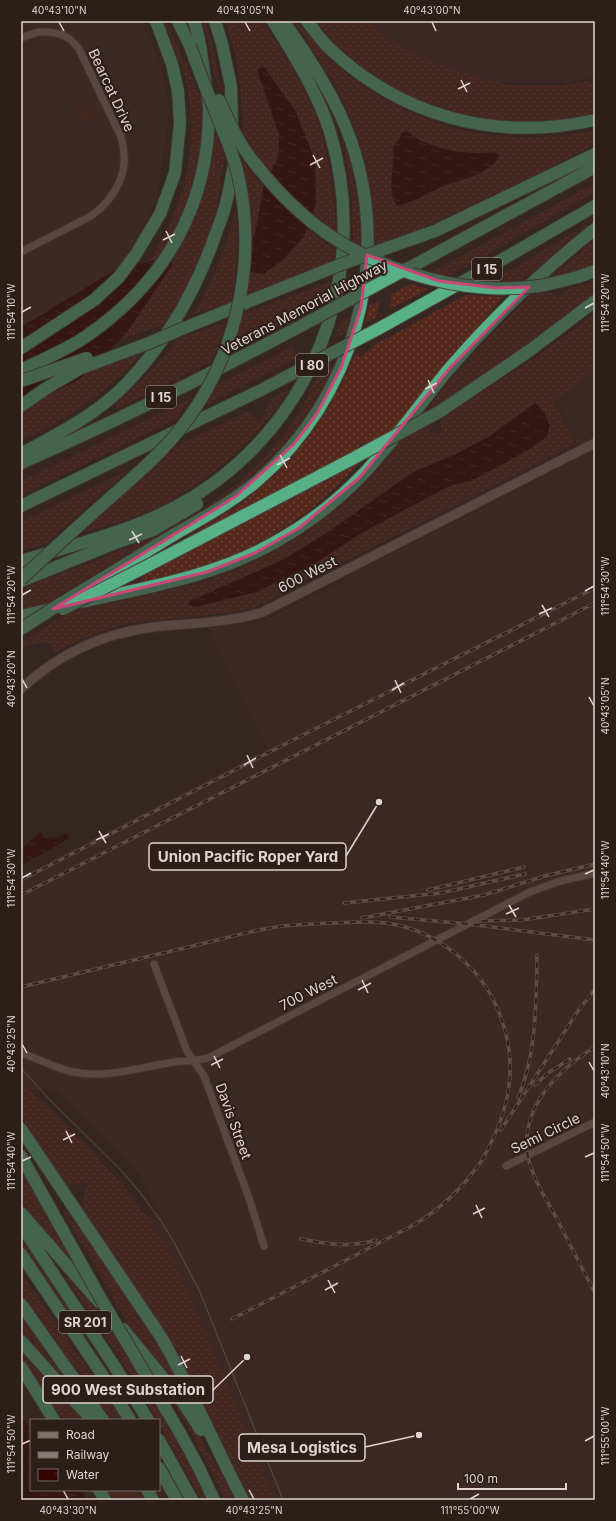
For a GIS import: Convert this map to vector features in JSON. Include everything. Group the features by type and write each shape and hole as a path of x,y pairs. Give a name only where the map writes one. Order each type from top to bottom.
{"highway":[{"path":"21,348 94,300 119,277 136,254 160,214 175,173 180,123 178,92 172,64 156,21"},
{"path":"178,21 234,133 252,160 277,190 301,213 333,236 382,263 409,273 439,281 496,288 540,286 595,272"},
{"path":"21,370 77,342 121,309 152,278 174,246 190,216 201,178 208,137 209,106 200,37 194,21"},
{"path":"21,454 86,416 126,384 158,345 188,300 210,252 225,208 234,165 231,86 222,44 214,21"},
{"name":"I 80","path":"21,561 128,528 158,516 206,489 238,464 261,441 285,412 299,390 313,362 324,338 335,305 343,252 344,218 339,167 329,130 310,83 273,21"},
{"path":"21,630 235,497 261,477 284,454 308,425 329,393 341,368 358,321 364,286 368,246 365,206 359,169 347,132 332,97 283,21"},
{"path":"307,21 327,46 357,72 388,92 423,110 454,120 502,127 552,128 595,120"},
{"path":"21,580 145,466 172,438 203,395 221,360 231,334 238,309 244,270 245,230 242,198 232,152 190,46"},
{"path":"21,406 45,389 79,369 149,343 342,264 435,231 595,154"},
{"name":"Veterans Memorial Highway","path":"21,462 74,440 299,327 595,167"},
{"name":"I 15","path":"21,506 261,390 378,329 485,270 595,206"},
{"path":"21,616 201,574 231,564 255,553 299,528 330,504 359,478 381,454 449,369 483,332 538,278 595,229"},
{"path":"21,630 151,564 439,412 529,351 595,301"},
{"path":"21,381 148,338 184,328"},
{"path":"21,580 112,544 153,530 218,489 238,464"},
{"path":"21,1129 171,1354 230,1475 244,1500"},
{"path":"21,1156 101,1299 180,1433 214,1500"},
{"path":"21,1213 70,1267 182,1401 230,1475"},
{"name":"SR 201","path":"21,1224 147,1419"},
{"name":"SR 201","path":"21,1254 101,1373 129,1419"},
{"path":"21,1304 102,1419"},
{"path":"21,1341 91,1419"},
{"path":"21,1367 53,1419"},
{"path":"160,1442 192,1500"},
{"path":"160,1470 177,1500"},
{"path":"100,1491 105,1500"},
{"path":"148,1491 153,1500"}],"street":[{"name":"Bearcat Drive","path":"21,38 38,32 50,32 63,35 79,49 121,138 124,152 123,173 114,194 100,209 91,216 21,252"},
{"name":"600 West","path":"21,689 47,667 71,652 107,636 152,627 232,620 263,612 595,443"},
{"name":"700 West","path":"21,1053 56,1068 89,1074 139,1070 175,1062 194,1061 208,1058 530,892 556,882 595,873"},
{"name":"Davis Street","path":"154,964 187,1051 204,1076 249,1198 264,1246"},
{"name":"Semi Circle","path":"506,1166 595,1122"}],"highlighted area":[{"path":"367,255 439,281 496,288 529,287 449,369 359,478 299,528 255,553 207,572 53,609 235,497 293,445 316,415 341,368 361,308"}],"shaded area":[{"path":"21,21 141,21 161,65 169,111 157,198 120,267 21,327"},
{"path":"164,21 166,21 206,108 200,165 181,221 160,259 148,262 172,219 187,173 190,148 191,124 189,99 184,75"},
{"path":"202,21 205,21 213,45 223,94 214,74 208,42"},
{"path":"225,21 263,21 307,94 320,128 329,162 334,198 336,233 290,196 259,161 243,136 238,73 234,50"},
{"path":"294,21 297,21 333,62 361,84 391,103 423,118 456,128 490,135 525,137 560,136 595,130 595,145 479,202 375,249 375,229 371,189 362,149 348,111 339,93"},
{"path":"314,21 370,21 396,44 409,51 451,69 511,85 563,85 595,80 595,116 573,121 506,124 440,110 399,92 368,72 341,51"},
{"path":"372,21 595,21 595,76 570,83 468,82 396,45"},
{"path":"87,104 93,119 83,125 76,109"},
{"path":"215,129 225,155 217,206 207,242 197,268 166,324 121,339 173,264 172,259 181,243 201,196 209,164"},
{"path":"347,146 356,180 362,215 362,247 353,244 352,197 344,147"},
{"path":"244,163 286,210 322,241 335,250 333,266 247,296 251,263 251,230 248,197 242,164"},
{"path":"595,183 595,192 447,278 428,274"},
{"path":"236,210 237,256 231,302 194,314 218,264"},
{"path":"586,225 589,228 519,282 488,283"},
{"path":"595,239 595,267 549,279"},
{"path":"595,280 595,300 437,408 430,406 453,376 530,295 554,292 558,299 564,290"},
{"path":"331,281 327,301 231,351 243,314"},
{"path":"410,284 428,289 390,309 392,294"},
{"path":"466,295 503,297 433,379 387,436 366,447 363,441 351,455 188,538 187,537 244,501 279,470 295,453 310,436 323,417 335,397 355,355 359,353 359,358 376,344"},
{"path":"379,301 377,317 365,323 369,306"},
{"path":"353,314 348,331 334,339 340,321"},
{"path":"595,314 595,370 554,401 576,444 253,608 236,612 131,623 98,632 55,653 50,645 45,642 36,643 21,649 21,642 68,613 203,582 238,569 264,557 305,533 332,513 360,488 402,439 427,426 431,432 440,434 442,418 537,356"},
{"path":"226,322 212,361 117,409 115,405 150,372 178,339"},
{"path":"595,346 595,1500 270,1500 145,1218 159,1211 138,1172 57,1089 21,1089 21,876 268,748 208,628 260,623 583,456 550,388"},
{"path":"292,347 298,358 203,406 215,386"},
{"path":"145,350 103,391 56,423 21,441 21,412 38,399 88,371"},
{"path":"337,364 313,407 292,437 267,463 249,478 211,506 130,554 122,555 120,559 46,604 21,610 21,589 116,553 146,539 177,524 205,507 232,487 257,465 283,435 300,411 320,373"},
{"path":"287,390 289,391 261,427 229,459 193,487 174,499 144,513 81,533 170,449 248,411 260,421 272,398"},
{"path":"192,398 177,419 21,495 21,481"},
{"path":"357,463 358,465 316,504 316,506 266,539 212,563 183,573 181,572 141,582 142,574"},
{"path":"128,470 47,543 21,551 21,522"},
{"path":"21,1081 87,1146 122,1184 157,1231 169,1250 206,1333 275,1500 251,1500 232,1466 178,1353 81,1205 88,1183 79,1183 68,1188 21,1116"},
{"path":"21,1167 89,1284 33,1219 21,1202"},
{"path":"63,1211 73,1211 154,1332 184,1393 133,1333"},
{"path":"21,1236 94,1345 85,1338 21,1242"},
{"path":"21,1273 106,1394 121,1419 107,1419 23,1295 25,1286 21,1286"},
{"path":"69,1276 112,1324 147,1385 144,1390 150,1392 210,1500 201,1500 160,1426 160,1419 156,1419 132,1377 66,1278"},
{"path":"21,1310 64,1373 61,1375 34,1345 33,1340 28,1339 21,1331"},
{"path":"21,1350 86,1419 59,1419 21,1357"},
{"path":"161,1379 197,1432 236,1500 226,1500"},
{"path":"107,1491 139,1491 145,1500 112,1500"}],"water":[{"path":"263,66 295,110 315,160 316,203 305,235 283,260 264,274 251,272 248,253 256,230 263,189 278,157 279,135 257,70"},
{"path":"406,131 419,140 438,147 476,153 496,152 500,156 487,169 480,173 441,187 415,200 398,206 394,202 392,195 393,147 400,138 401,133"},
{"path":"172,259 173,264 125,335 80,379 21,408 21,327 120,267"},
{"path":"535,403 543,411 550,425 547,436 535,446 472,481 451,485 360,534 322,559 257,592 195,607 188,605 190,601 282,560 325,534 413,472 456,454 490,436"},
{"path":"40,832 45,837 56,838 67,833 70,838 21,866 21,849"},
{"path":"21,1417 30,1427 30,1491 82,1491 87,1500 23,1500 21,1496"}],"tram line":[{"path":"21,1068 49,1099 119,1168 139,1191 161,1221 175,1244 200,1292 283,1500"}],"railway":[{"path":"21,880 291,741 595,588"},
{"path":"21,895 595,603"},
{"path":"362,918 484,895 545,876 595,864"},
{"path":"428,890 524,867"},
{"path":"344,903 441,893 525,874"},
{"path":"482,921 522,920 595,909"},
{"path":"390,917 469,924 595,940"},
{"path":"21,987 240,934 283,926 375,922 393,924 417,931 446,946 471,968 490,994 504,1028 509,1048 509,1086 500,1123 482,1160"},
{"path":"518,1098 529,1063 532,1046 536,1009 537,955"},
{"path":"501,1130 578,1011 595,989"},
{"path":"595,1047 568,1067 544,1092 535,1107 529,1122 527,1139 528,1157 536,1180 595,1293"},
{"path":"535,1085 548,1073 570,1059"},
{"path":"232,1319 422,1220 443,1205 461,1187 485,1156"},
{"path":"301,1239 329,1244 348,1245 376,1240"}],"place":[{"name":"Union Pacific Roper Yard","path":"379,802"},
{"name":"900 West Substation","path":"247,1357"},
{"name":"Mesa Logistics","path":"419,1435"}]}
